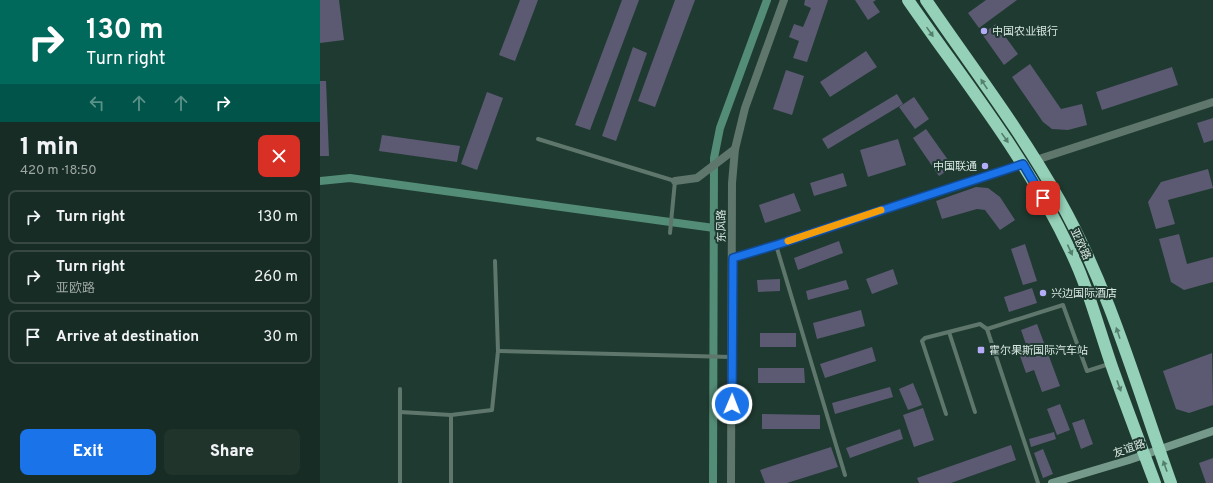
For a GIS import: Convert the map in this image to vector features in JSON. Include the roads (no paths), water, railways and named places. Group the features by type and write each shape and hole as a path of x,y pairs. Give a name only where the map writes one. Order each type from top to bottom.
{"highway":[{"name":"亚欧路","path":"908,0 1023,164 1050,209 1071,251 1088,291 1111,363 1154,483"},
{"name":"亚欧路","path":"926,0 1036,160 1061,202 1103,289 1171,483"}],"street":[{"name":"东风路","path":"731,483 733,357 732,183 735,149 745,108 784,0"},
{"path":"1036,160 1213,102"},
{"path":"675,181 697,178 735,149"},
{"path":"733,258 1023,164"},
{"name":"友谊路","path":"1052,483 1144,455 1213,431"}],"lane":[{"path":"538,139 675,181 670,233"},
{"path":"776,245 845,475"},
{"path":"400,412 451,415 492,410 498,351 495,261"},
{"path":"987,329 1063,304 1086,371 1111,363"},
{"path":"946,414 922,342 925,338 978,324 987,329 1038,483"},
{"path":"949,332 975,412"},
{"path":"498,351 733,357"},
{"path":"400,389 400,483"},
{"path":"451,415 451,483"}],"waterway":[{"path":"713,483 714,158 720,128 767,0"},
{"path":"320,181 350,178 714,228"}],"place":[{"name":"中国农业银行","path":"984,31"},
{"name":"中国联通","path":"985,166"},
{"name":"兴边国际酒店","path":"1043,293"},
{"name":"霍尔果斯国际汽车站","path":"981,350"}]}
